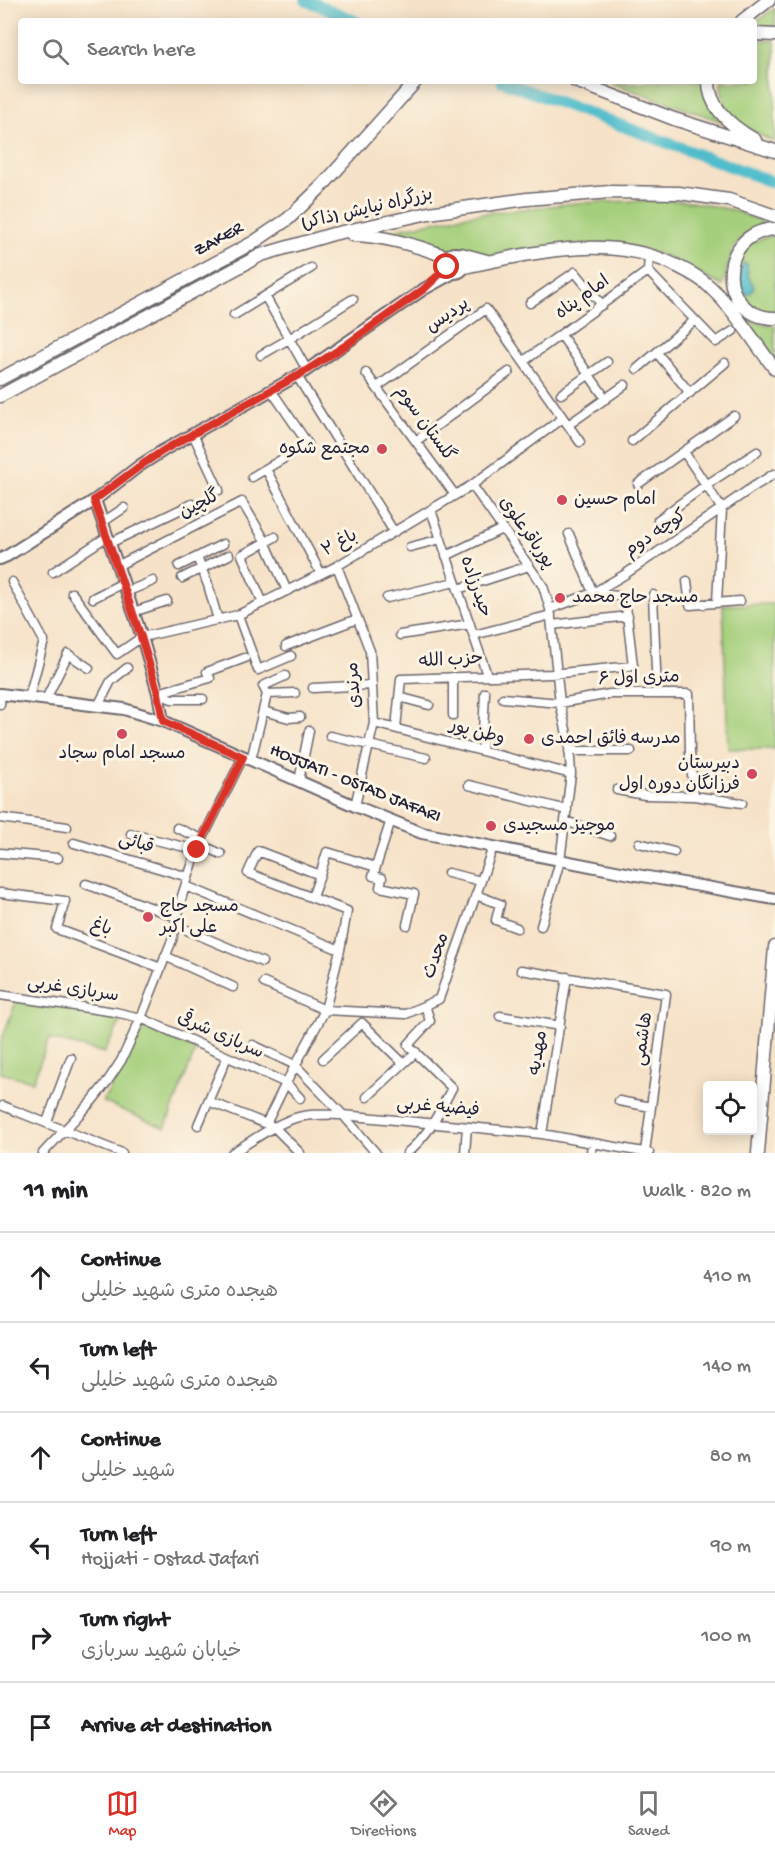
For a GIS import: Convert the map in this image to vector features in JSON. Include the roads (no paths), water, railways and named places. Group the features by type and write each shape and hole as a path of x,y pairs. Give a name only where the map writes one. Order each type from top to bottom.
{"highway":[{"path":"746,18 769,0"},
{"path":"757,34 775,35"},
{"name":"ZAKER","path":"0,379 254,242 288,219 324,184 413,84"},
{"path":"583,84 674,119 775,151"},
{"path":"710,84 712,99 733,126 775,151"},
{"name":"بزرگراه نیایش (ذاکر)","path":"0,396 261,255 333,234 429,213 527,199 610,192 679,193 729,200 775,216"},
{"path":"402,219 400,224 402,230 421,246 453,266 571,248 635,251 662,259 688,271 708,285 775,369"},
{"path":"775,229 751,235 739,246 732,259 730,274 733,289 740,302 751,313 766,318 775,318"},
{"path":"333,234 371,235 421,246"},
{"path":"461,254 491,262"},
{"path":"758,1153 775,947"},
{"path":"766,1153 775,1051"}],"main road":[{"path":"0,559 94,500 140,466 302,373 424,289 453,266 465,260 461,254"},
{"path":"94,500 141,637 158,693 163,721"},
{"name":"HOJJATI - OSTAD JAFARI","path":"0,698 45,699 124,709 163,721 299,782 422,833 690,885 775,898"}],"street":[{"path":"649,255 648,271 716,342 733,331"},
{"path":"234,315 311,268"},
{"name":"امام پناه","path":"524,361 648,271"},
{"path":"530,303 574,272 602,305"},
{"path":"265,296 289,339 302,373 394,532"},
{"path":"261,355 352,299"},
{"name":"پردیس","path":"377,387 486,309 524,361"},
{"path":"638,369 695,320"},
{"path":"561,335 606,399"},
{"path":"657,353 690,393"},
{"path":"524,361 580,442"},
{"path":"561,394 607,362"},
{"path":"632,441 725,363"},
{"path":"416,441 509,372"},
{"name":"گلستان سوم","path":"366,373 455,495"},
{"path":"455,495 566,421 606,399 625,385"},
{"path":"252,477 308,444 271,390"},
{"path":"638,484 734,416"},
{"path":"193,434 219,490"},
{"path":"684,452 722,509 717,602"},
{"path":"658,520 757,452"},
{"path":"266,469 321,574"},
{"name":"کوچه دوم","path":"474,635 550,612 593,593 624,575 775,474"},
{"name":"پورباقرعلوی","path":"472,485 543,586 550,612 554,674 569,751 571,774 560,861 541,926"},
{"name":"باغ ۲","path":"141,637 238,615 337,566 455,495"},
{"name":"گلچین","path":"117,566 242,502 265,542 287,591"},
{"path":"52,572 109,540 192,504"},
{"path":"103,522 124,508"},
{"name":"حیدرزاده","path":"431,510 487,675"},
{"path":"446,556 502,529"},
{"path":"552,625 628,616 625,597 593,593 569,534"},
{"path":"263,603 242,555 275,537"},
{"path":"410,547 441,539"},
{"path":"179,566 223,544"},
{"path":"182,578 229,555"},
{"path":"197,557 218,620"},
{"name":"مرندی","path":"337,566 370,651 374,723 355,806"},
{"path":"387,598 457,585 529,566"},
{"path":"93,598 124,587 153,581"},
{"path":"687,581 690,605 740,600"},
{"path":"12,582 44,641 29,698"},
{"path":"72,593 117,654 141,637"},
{"path":"653,595 657,694"},
{"path":"133,612 167,602"},
{"path":"238,615 258,670 291,656"},
{"name":"حزب الله","path":"399,697 401,679 554,674 633,666 628,616"},
{"path":"286,646 357,618"},
{"path":"400,635 470,624"},
{"path":"45,699 68,654 89,668"},
{"path":"158,693 210,678 207,672 245,658"},
{"path":"98,706 111,681 127,668"},
{"path":"43,1153 92,1101 108,1082 121,1061 161,968 200,844 247,758 267,694 263,687 285,676"},
{"path":"453,677 453,715"},
{"path":"313,688 372,685"},
{"path":"158,693 172,699 203,699"},
{"path":"267,694 295,693"},
{"path":"482,751 485,693"},
{"name":"۶ متری اول","path":"503,698 560,703 610,694 689,694 690,753 694,796"},
{"path":"396,728 399,697 429,705"},
{"path":"263,711 290,718 300,717"},
{"name":"وطن پور","path":"374,723 571,774"},
{"path":"299,782 309,731"},
{"path":"330,736 426,758"},
{"path":"569,751 631,751"},
{"path":"469,785 567,810"},
{"path":"617,790 645,795 694,796 742,803"},
{"path":"0,819 67,827"},
{"path":"391,820 373,876 382,878 380,887 414,894 407,925"},
{"path":"565,821 610,836"},
{"path":"177,828 200,844 221,854"},
{"path":"131,834 200,844"},
{"name":"قبائی","path":"74,843 187,881 340,950"},
{"path":"639,843 674,852"},
{"name":"محدث","path":"325,1010 406,1014 439,999 493,847"},
{"path":"270,1126 286,1083 325,1010 347,911 248,873 258,851 320,874"},
{"path":"312,897 327,852 376,867"},
{"path":"0,853 58,858"},
{"path":"448,873 481,881"},
{"path":"86,884 176,921 262,962"},
{"name":"باغ","path":"0,893 65,901 57,929 161,968"},
{"path":"476,895 500,904 496,920 517,928"},
{"path":"165,956 233,987"},
{"path":"521,970 567,977"},
{"name":"مهدیه","path":"542,1134 567,977"},
{"name":"هاشمی","path":"567,977 666,994 647,1153"},
{"path":"264,983 325,1010"},
{"name":"سربازی غربی","path":"0,995 141,1018"},
{"path":"407,1153 420,1142 434,1124 452,1088 408,1045 430,1021 424,1005"},
{"path":"500,1016 560,1026"},
{"name":"سربازی شرقی","path":"141,1018 286,1083"},
{"path":"323,1059 362,1023 403,1063"},
{"path":"252,1045 295,1065 376,1153"},
{"path":"367,1097 416,1052"},
{"path":"47,1122 71,1058"},
{"path":"198,1125 227,1058"},
{"path":"286,1083 300,1098"},
{"path":"208,1101 270,1126 300,1153"},
{"path":"619,1101 651,1107"},
{"path":"3,1106 122,1153"},
{"name":"فیضیه غربی","path":"236,1152 270,1126 297,1117 316,1114 542,1134 647,1153"},
{"path":"465,1153 467,1127"},
{"path":"591,1153 592,1143"}],"water":[{"path":"744,263 747,264 748,276 754,287 752,292 747,294 743,292 739,284 740,271"}],"waterway":[{"path":"306,0 348,18"},
{"path":"510,84 775,183"}],"place":[{"name":"مجتمع شکوه","path":"382,449"},
{"name":"امام حسین","path":"562,500"},
{"name":"مسجد حاج محمد","path":"560,598"},
{"name":"مسجد امام سجاد","path":"122,734"},
{"name":"مدرسه فائق احمدی","path":"529,739"},
{"name":"دبیرستان فرزانگان دوره اول","path":"752,774"},
{"name":"موجیز مسجیدی","path":"491,826"},
{"name":"مسجد حاج علی اکبر","path":"148,917"}]}
